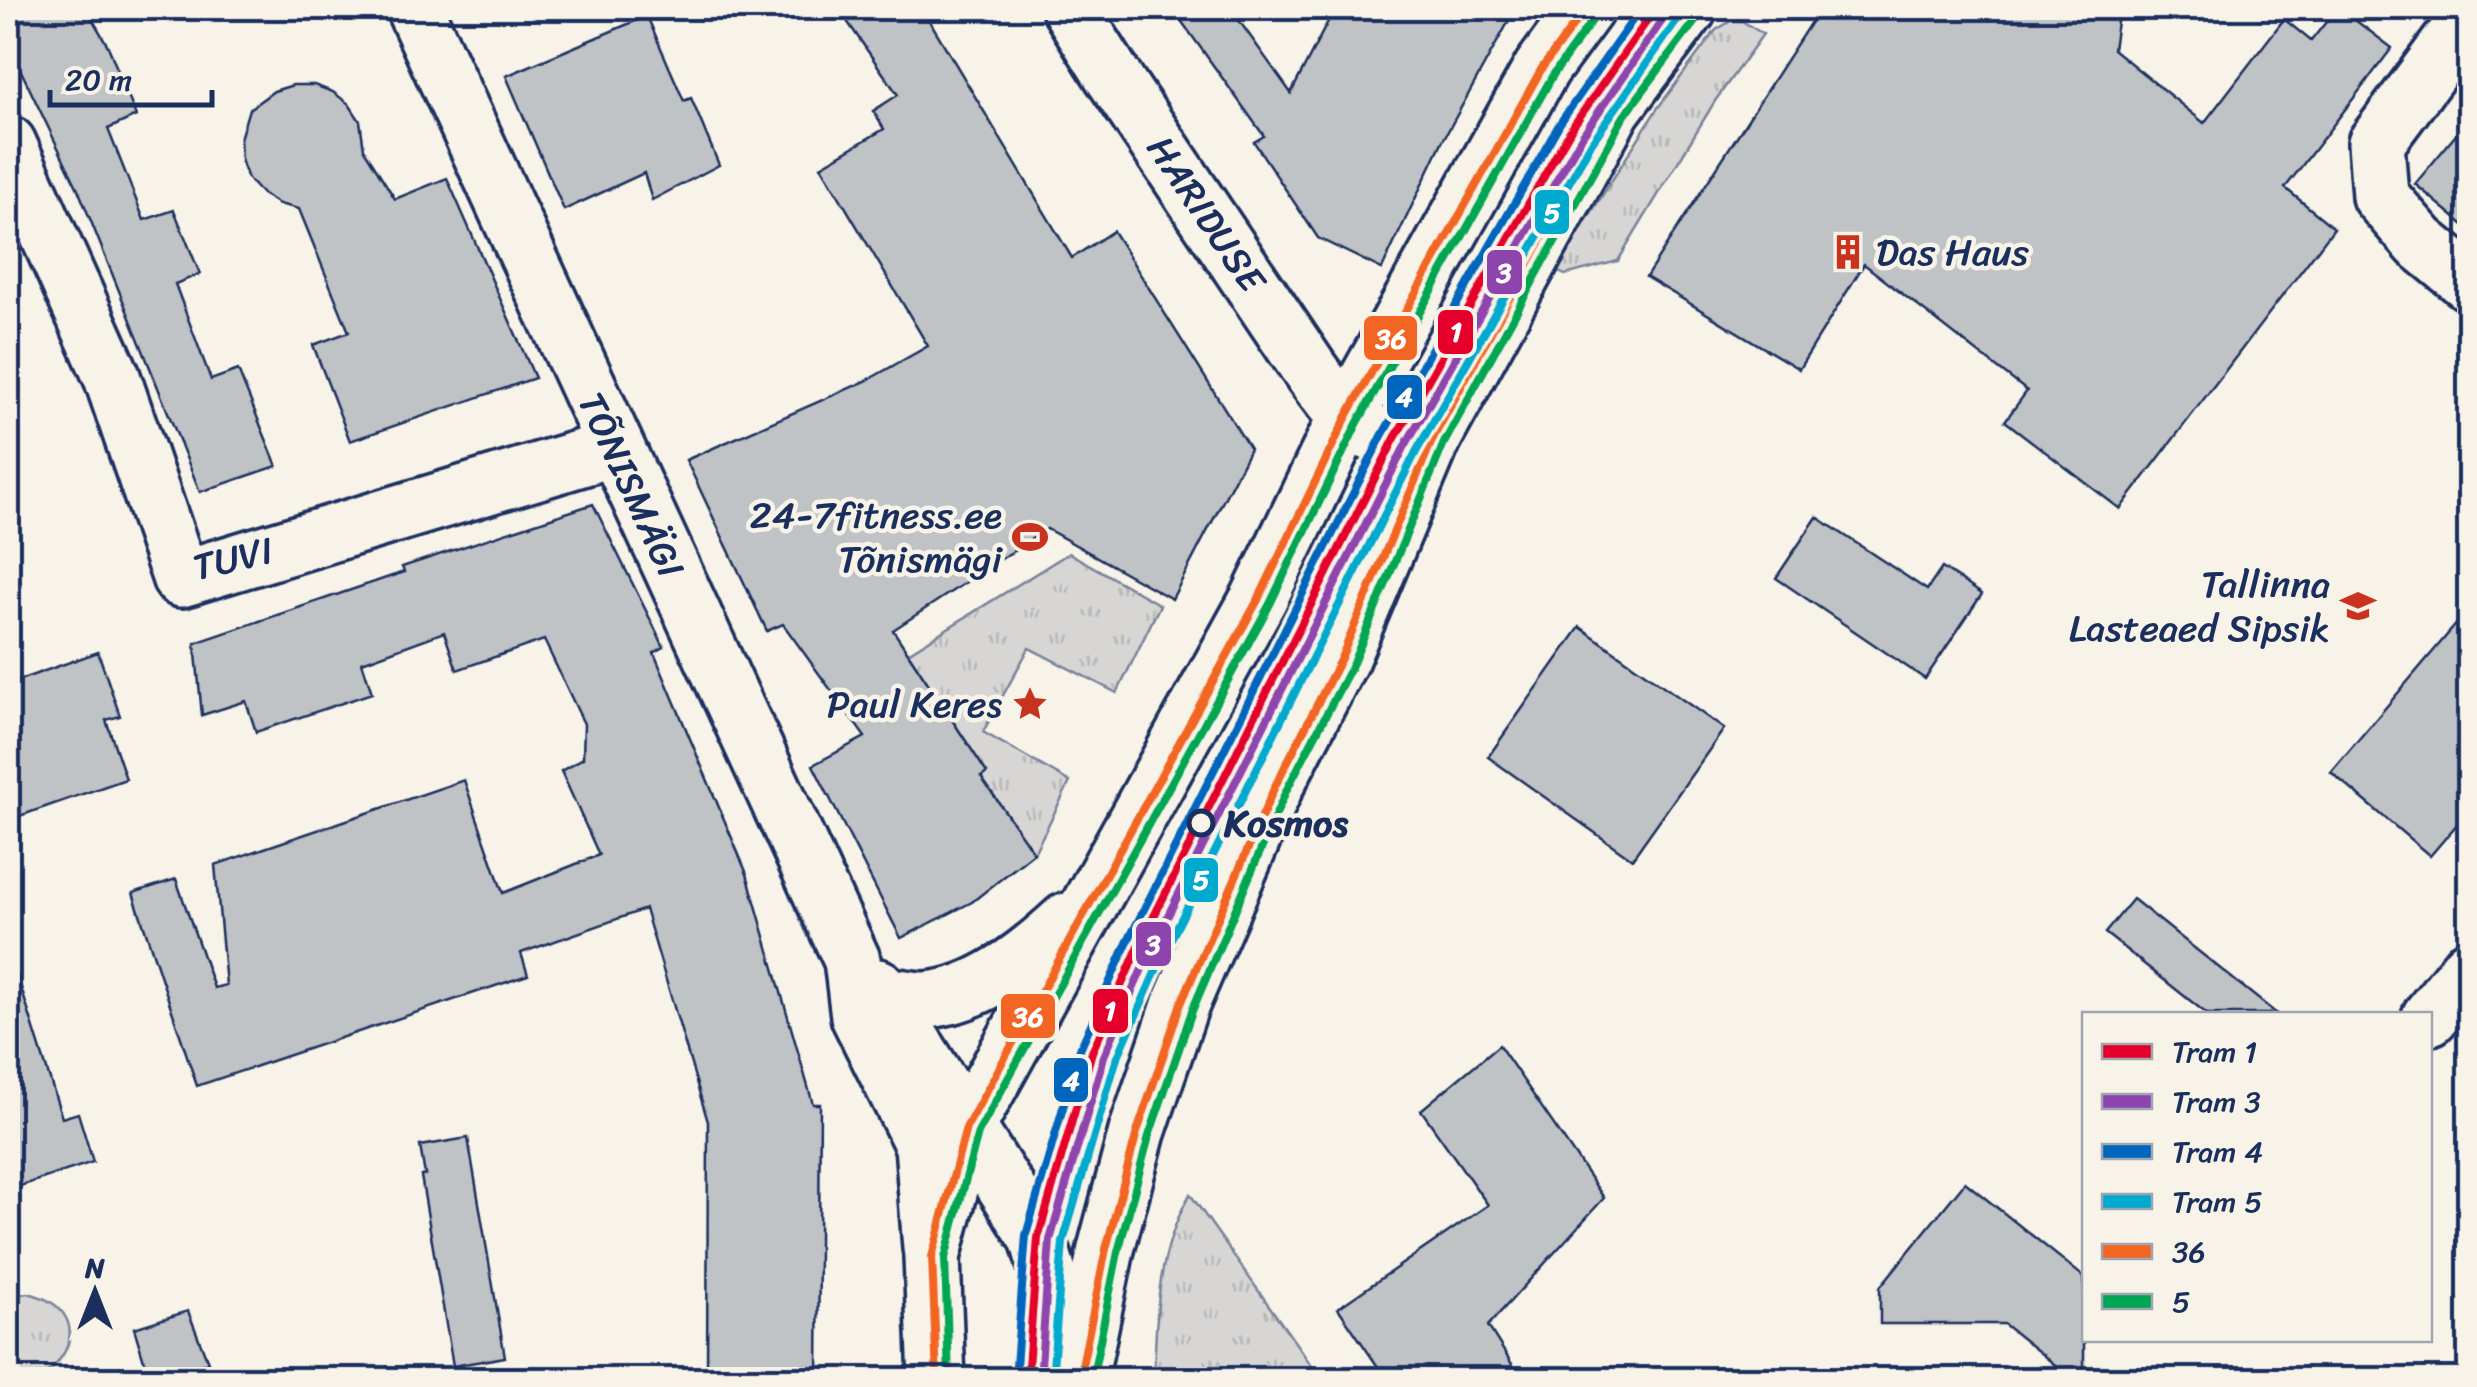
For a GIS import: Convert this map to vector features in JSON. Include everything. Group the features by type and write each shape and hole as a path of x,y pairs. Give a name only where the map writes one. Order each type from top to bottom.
{"street":[{"name":"TÕNISMÄGI","path":"414,8 614,448 869,978 1038,1238 1078,1380"},
{"name":"HARIDUSE","path":"1070,8 1346,418"},
{"path":"936,1380 932,1257 966,1128 1258,598 1346,418 1542,68 1586,8"},
{"path":"1078,1380 1137,1132 1180,1006 1274,786 1341,658 1432,438 1613,108 1689,8"},
{"path":"2470,16 2376,143 2380,196 2420,242 2470,284"},
{"name":"TUVI","path":"8,144 112,377 181,579 614,448"},
{"path":"1346,418 1376,436 1394,440 1432,438"},
{"path":"869,978 926,1000 976,986 1028,958 1088,902"},
{"path":"2432,1014 2470,967"},
{"name":"TÕNISMÄGI","path":"869,978 858,1016 923,1145 932,1257"}],"green space":[{"path":"1731,21 1742,21 1763,34 1715,101 1618,261 1565,275 1555,270 1657,109 1716,30"},
{"path":"1069,553 1160,605 1117,693 1029,648 983,732 1070,782 1034,853 981,777 986,773 908,653"},
{"path":"1190,1194 1321,1379 1154,1379 1165,1261"},
{"path":"28,1293 60,1310 66,1318 69,1339 58,1362 46,1373 29,1380 8,1379 8,1296"}],"building":[{"path":"8,8 86,8 108,46 136,116 108,129 144,220 174,210 200,274 175,284 211,380 238,370 277,466 200,492 78,189 8,44"},
{"path":"838,8 922,8 1072,258 1113,231 1250,449 1172,599 1047,529 893,630 987,773 981,777 1034,853 972,902 901,938 813,765 865,737 783,624 767,631 686,460 866,381 928,346 821,166 884,129 873,111 898,95"},
{"path":"1172,8 1230,8 1291,93 1335,8 1516,8 1442,142 1382,269 1318,238 1254,142 1264,136"},
{"name":"Das Haus","path":"1820,8 2119,8 2113,49 2204,123 2284,19 2311,41 2330,17 2335,20 2343,11 2392,48 2285,188 2334,228 2120,509 2005,421 2027,391 1864,264 1799,369 1646,277"},
{"path":"647,16 684,101 691,98 719,165 652,200 644,173 564,210 506,76"},
{"path":"293,85 314,85 349,104 360,121 364,149 395,199 447,178 535,378 350,441 313,345 349,332 299,209 262,194 248,179 241,160 240,139 249,109 274,91"},
{"path":"2470,118 2470,230 2415,184"},
{"path":"593,504 664,647 654,653 747,874 813,1104 820,1104 818,1380 707,1380 708,1122 645,909 521,953 528,975 197,1086 133,893 176,879 214,988 226,985 215,865 464,780 503,893 599,855 561,771 583,758 584,724 544,640 457,670 444,632 362,662 372,693 256,732 246,701 202,715 195,643 404,572 402,567"},
{"path":"1817,517 1927,590 1942,568 1982,594 1925,679 1776,578"},
{"path":"2470,608 2470,809 2430,856 2331,772"},
{"path":"1580,627 1724,729 1632,859 1488,757"},
{"path":"98,652 120,716 106,720 126,779 8,820 8,684"},
{"path":"2133,899 2274,1012 2204,1012 2105,933"},
{"path":"17,975 62,1118 78,1113 93,1162 8,1190 8,976"},
{"path":"1499,1045 1604,1198 1488,1326 1522,1380 1387,1380 1338,1308 1488,1205 1421,1110"},
{"path":"468,1138 505,1357 453,1366 421,1176 425,1175 420,1146"},
{"path":"1965,1182 2082,1275 2084,1380 2074,1380 2004,1324 1880,1324 1880,1287"},
{"path":"188,1311 208,1362 150,1380 134,1328"}],"tram line":[{"name":"4","path":"1015,1379 1026,1235 1080,1049 1127,943 1383,434 1560,123 1641,8"},
{"name":"1","path":"1027,1380 1038,1238 1092,1052 1138,948 1394,440 1571,129 1656,8"},
{"name":"3","path":"1040,1380 1050,1240 1104,1056 1149,953 1405,446 1582,136 1666,15"},
{"name":"5","path":"1052,1380 1063,1242 1116,1061 1161,959 1416,452 1592,142 1676,22"}],"transit line":[{"name":"36","path":"937,1380 932,1257 966,1128 1259,598 1346,418 1542,68 1586,8"},
{"name":"36","path":"1079,1380 1106,1249 1137,1132 1180,1006 1275,786 1341,658 1433,438 1613,109 1689,8"},
{"name":"5","path":"949,1379 945,1258 978,1133 1270,604 1357,424 1553,75 1596,15"},
{"name":"5","path":"1092,1380 1118,1252 1149,1136 1192,1011 1286,791 1353,663 1444,443 1624,116 1699,16"}],"place":[{"name":"Das Haus","path":"1848,252"},
{"name":"24-7fitness.ee Tõnismägi","path":"1030,537"},
{"name":"Tallinna Lasteaed Sipsik","path":"2358,606"},
{"name":"Paul Keres","path":"1030,704"},
{"name":"Kosmos","path":"1201,823"}]}
